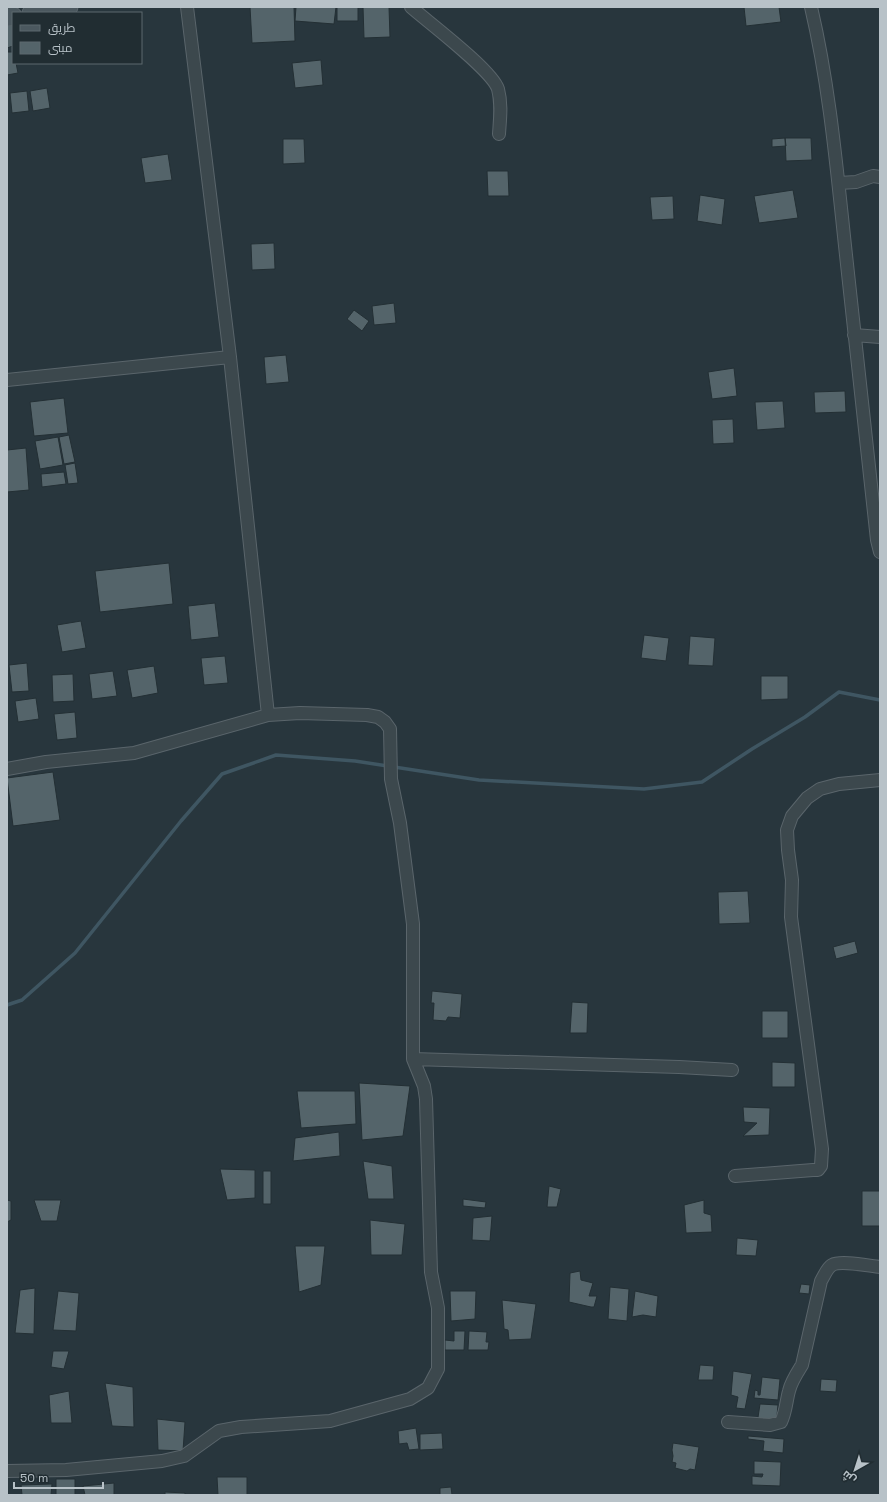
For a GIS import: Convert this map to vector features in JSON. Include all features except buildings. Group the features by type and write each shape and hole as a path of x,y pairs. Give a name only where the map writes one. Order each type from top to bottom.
{"street":[{"path":"37,12 69,7"},
{"path":"187,7 230,357 268,715"},
{"path":"411,7 492,78 497,87 501,104 499,134"},
{"path":"811,7 819,38 839,183 854,335 880,552"},
{"path":"839,183 856,182 873,176 880,177"},
{"path":"854,335 880,337"},
{"path":"7,380 230,357"},
{"path":"7,769 46,762 134,753 268,715 300,713 367,715 378,717 385,722 390,729 390,779 400,823 413,924 413,1059 424,1086 426,1099 432,1272 438,1308 438,1369 428,1388 410,1399 330,1421 241,1427 219,1431 184,1456 162,1461 66,1470 7,1471"},
{"path":"735,1176 818,1170 821,1166 822,1149 791,917 792,880 787,830 792,816 806,798 820,789 839,784 880,780"},
{"path":"413,1059 732,1070"},
{"path":"728,1422 770,1425 781,1422 785,1414 789,1390 802,1365 821,1281 826,1271 832,1265 842,1263 880,1267"}],"waterway":[{"path":"7,1005 22,1000 75,953 181,821 222,774 276,755 355,761 479,780 644,789 702,782 752,749 805,717 839,692 880,700"}]}
